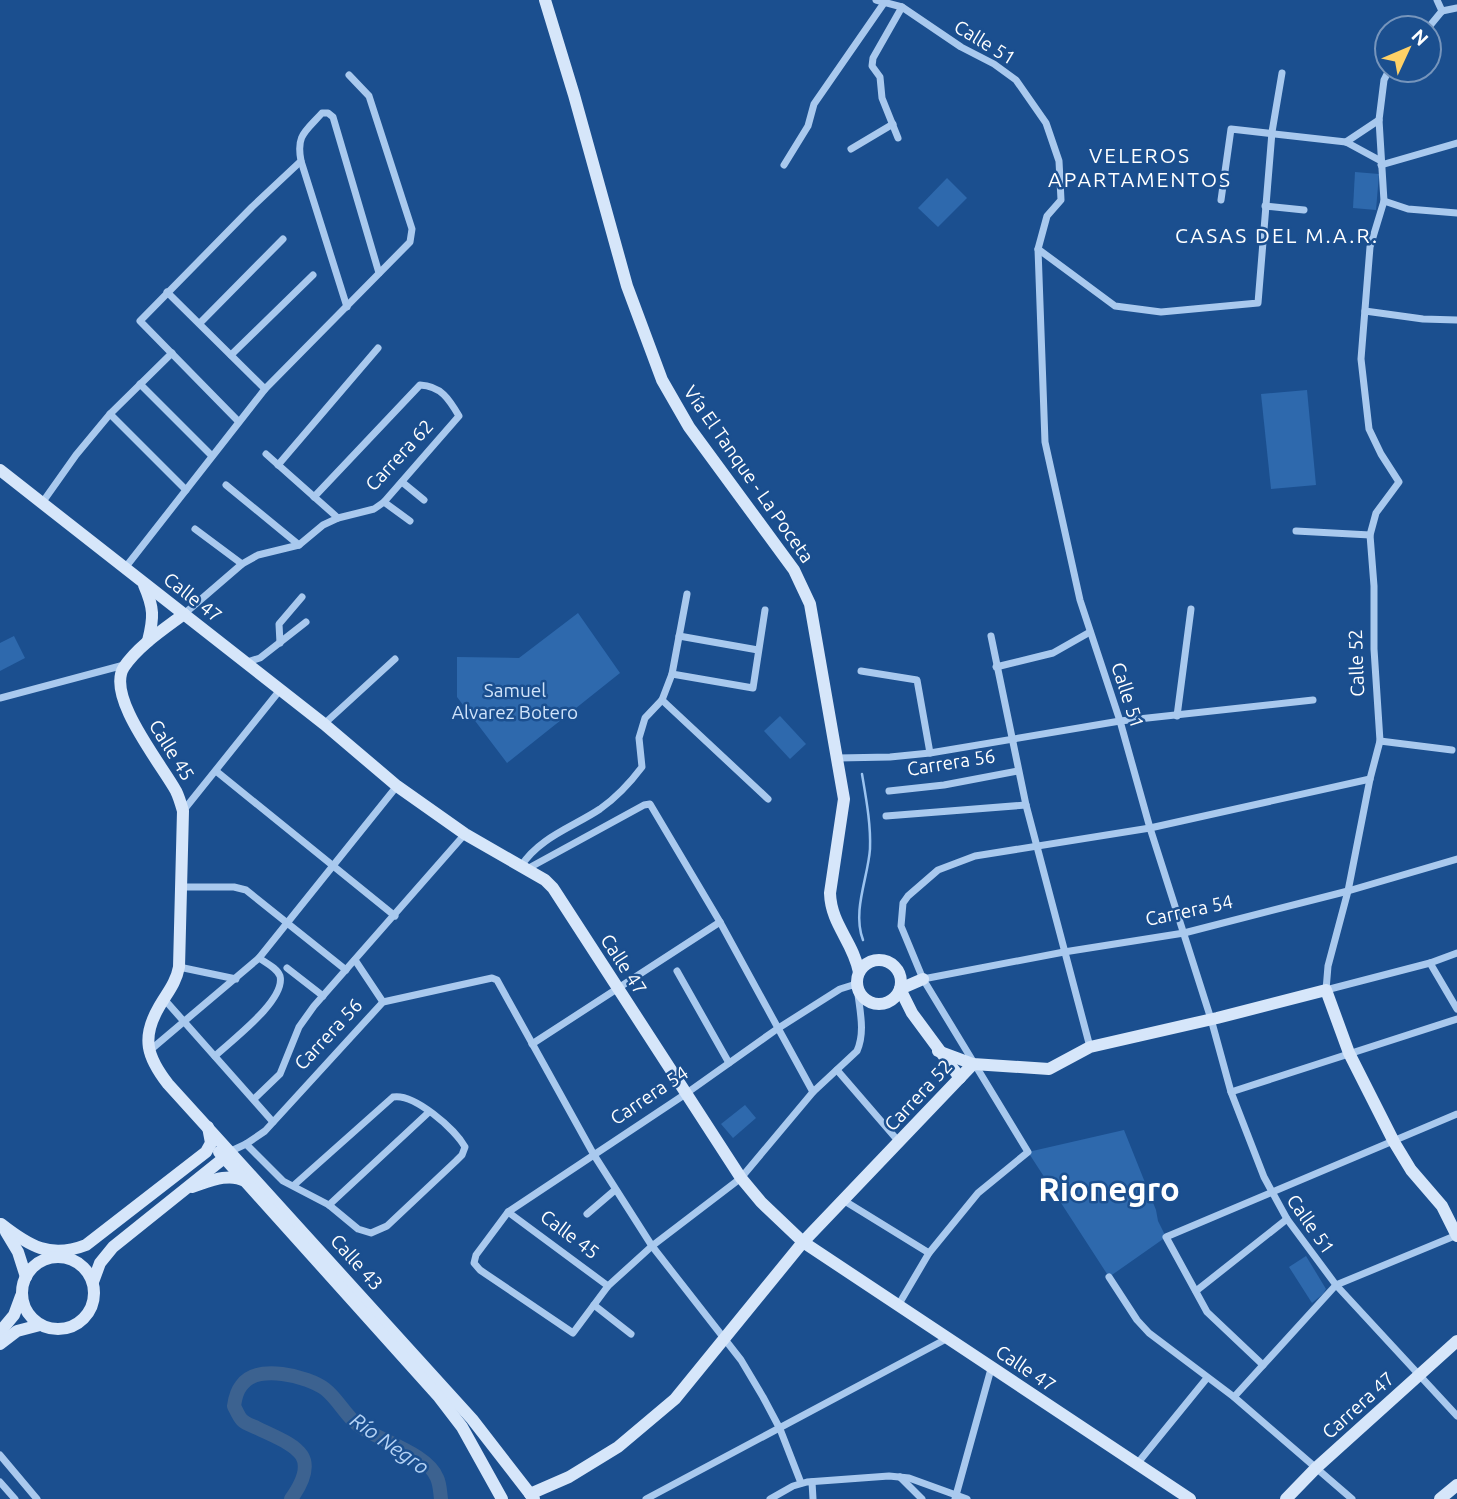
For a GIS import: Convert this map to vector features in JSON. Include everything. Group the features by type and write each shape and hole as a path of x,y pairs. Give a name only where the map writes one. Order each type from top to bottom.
{"street":[{"path":"1437,0 1442,11"},
{"path":"784,164 808,126 814,104 880,2"},
{"name":"Calle 51","path":"880,2 902,7 961,47 1011,75 1045,123 1059,161 1061,200 1047,216 1038,249 1045,442 1080,600 1212,1019 1231,1092 1271,1194 1287,1219 1336,1284 1457,1416"},
{"name":"Vía El Tanque - La Poceta","path":"547,5 627,286 656,363 676,407 780,550 804,588 813,616 838,758 843,807 830,907 834,920 855,955 857,981"},
{"path":"898,138 882,98 880,77 872,66 873,58 902,7"},
{"path":"1440,14 1457,8"},
{"path":"1038,249 1115,306 1161,312 1258,303 1272,132 1282,74"},
{"path":"125,569 265,389 410,242 412,229 369,96 349,75"},
{"name":"Calle 52","path":"1384,84 1379,120 1385,190 1370,247 1361,359 1370,429 1381,454 1399,482 1376,513 1370,535 1380,741 1348,891 1328,966 1326,990 1349,1053 1394,1142 1411,1170 1442,1206 1457,1235"},
{"path":"347,307 298,145 322,113 333,117 379,273"},
{"path":"1346,142 1379,120"},
{"path":"850,149 893,124"},
{"path":"1220,200 1231,129 1346,142 1381,163 1457,143"},
{"path":"238,421 140,321 252,207 302,161"},
{"path":"1384,201 1408,209 1457,213"},
{"path":"1265,206 1304,210"},
{"path":"200,323 283,239"},
{"path":"231,355 313,275"},
{"path":"167,292 265,389"},
{"path":"1365,311 1423,319 1457,320"},
{"path":"278,465 379,348"},
{"path":"42,504 76,455 110,414 172,353"},
{"path":"141,384 212,456"},
{"name":"Carrera 62","path":"184,614 242,565 258,555 299,545 323,525 338,518 374,509 384,502 460,416 449,399 433,386 419,385 314,497"},
{"path":"110,414 186,490"},
{"path":"266,454 338,518"},
{"name":"Calle 47","path":"0,470 143,583 253,664 280,690 397,786 465,834 527,866 550,885 741,1178 761,1202 803,1242 1188,1498"},
{"path":"402,482 424,500"},
{"path":"226,485 299,545"},
{"path":"384,502 410,521"},
{"path":"195,529 242,565"},
{"path":"1296,531 1370,535"},
{"path":"143,583 152,603 154,620 148,641"},
{"path":"527,866 531,853 543,842 600,809 622,792 642,767 639,738 645,718 662,700 672,674 687,594"},
{"path":"280,643 279,624 302,597"},
{"path":"1177,716 1191,608"},
{"path":"672,674 753,688 765,610"},
{"path":"0,698 118,671 148,641 184,614"},
{"path":"253,664 306,622"},
{"path":"996,667 1054,653 1090,632"},
{"path":"680,636 758,649"},
{"path":"991,636 1018,771 1090,1047"},
{"path":"324,724 395,659"},
{"name":"Calle 45","path":"118,671 130,718 178,794 183,811 179,967 176,981 155,1015 148,1052"},
{"path":"861,671 917,680 930,753"},
{"path":"183,811 280,690"},
{"path":"662,700 768,799"},
{"path":"838,758 930,753 1120,721 1313,700"},
{"path":"1380,741 1454,752 1457,741"},
{"path":"216,771 396,916"},
{"name":"Carrera 56","path":"889,791 944,785 1018,771"},
{"path":"899,1304 929,1254 978,1193 1028,1152 923,979 901,926 903,903 908,896 938,870 975,856 1150,828 1370,779"},
{"path":"148,1052 259,958 397,786"},
{"path":"527,866 650,804 720,922 813,1092"},
{"path":"886,816 1026,804"},
{"path":"254,1099 280,1074 299,1027 323,996 396,916 465,834"},
{"name":"Carrera 54","path":"901,983 1064,952 1184,933 1348,891 1457,859"},
{"path":"180,887 239,887 247,890 346,970"},
{"path":"720,922 532,1044 594,1155 652,1246 752,1378 780,1429 801,1483"},
{"name":"Vía El Tanque - La Poceta","path":"845,936 876,960"},
{"name":"Carrera 52","path":"532,1497 569,1478 618,1447 675,1399 803,1242 973,1064 1049,1069 1090,1047 1326,990 1430,963 1457,953"},
{"path":"215,1056 275,998 280,975 259,958"},
{"path":"355,960 383,1002"},
{"path":"631,1334 594,1306 608,1286 652,1246 741,1178 813,1092 848,1062 860,1043 862,1026 857,981 866,964 876,960 892,964 912,1013 960,1078"},
{"path":"1430,963 1457,1009"},
{"path":"179,967 236,979"},
{"path":"287,968 323,996"},
{"path":"677,971 729,1063"},
{"name":"Carrera 56","path":"67,1258 96,1246 225,1154 246,1144 273,1122 383,1002 492,978 497,980 532,1044"},
{"path":"857,981 867,1001 879,1004 890,1001 901,983"},
{"name":"Carrera 54","path":"594,1306 573,1333 480,1270 474,1263 476,1255 508,1212 686,1094 777,1028 857,981"},
{"path":"164,999 273,1122"},
{"path":"890,1001 912,1013"},
{"path":"1231,1092 1457,1019"},
{"path":"938,1051 973,1064"},
{"name":"Calle 43","path":"148,1052 156,1069 208,1128 247,1182 439,1397 462,1427 502,1499"},
{"path":"837,1070 900,1143"},
{"path":"246,1144 274,1174 293,1186 329,1205 364,1232 372,1233 387,1226 462,1155 465,1147 429,1112 405,1097 393,1097 293,1186"},
{"path":"329,1205 429,1112"},
{"path":"1263,1366 1207,1312 1166,1237 1457,1114"},
{"path":"0,1224 28,1244 41,1249 78,1248 86,1245 206,1152 211,1143 208,1128"},
{"name":"Carrera 56","path":"93,1282 106,1254 225,1154"},
{"name":"Calle 43","path":"225,1154 472,1419 532,1497"},
{"path":"185,1189 229,1177 237,1177 247,1182"},
{"path":"587,1214 615,1189"},
{"path":"843,1200 929,1254"},
{"name":"Calle 45","path":"508,1212 608,1286"},
{"path":"1196,1291 1287,1219"},
{"path":"0,1224 18,1252 26,1276"},
{"path":"1234,1397 1336,1284 1457,1235"},
{"path":"0,1332 14,1315 26,1276 41,1261 58,1256 83,1266 93,1282 95,1293 93,1305 87,1315 68,1328 56,1329 40,1325 17,1331 0,1344"},
{"path":"1109,1277 1145,1329 1234,1397 1352,1499"},
{"path":"22,1292 28,1313 40,1325"},
{"path":"646,1499 948,1338"},
{"name":"Carrera 47","path":"1286,1499 1316,1468 1457,1341"},
{"path":"955,1497 991,1368"},
{"path":"1137,1465 1207,1378"},
{"path":"0,1455 37,1499"},
{"path":"486,1470 490,1459 495,1457 515,1480 521,1483"},
{"path":"899,1477 922,1499"},
{"path":"770,1499 801,1483 899,1477 909,1478 955,1497 967,1499"},
{"path":"0,1482 15,1499"},
{"path":"812,1482 813,1499"},
{"path":"1440,1499 1457,1485"}],"green space":[{"path":"1355,172 1379,174 1376,210 1353,208"},
{"path":"947,178 967,198 938,227 918,208"},
{"path":"1307,390 1316,485 1271,489 1261,394"},
{"name":"Samuel Alvarez Botero","path":"578,613 620,673 507,763 457,697 457,657 519,658"},
{"path":"14,636 25,658 0,671 0,643"},
{"path":"780,716 806,744 790,759 764,731"},
{"path":"745,1105 756,1118 733,1138 721,1124"},
{"path":"1124,1130 1166,1237 1109,1277 1028,1152"},
{"path":"1306,1256 1326,1289 1312,1303 1289,1267"}],"waterway":[{"path":"862,774 870,840 859,918 863,940"},
{"name":"Río Negro","path":"291,1499 305,1471 300,1453 283,1440 244,1421 234,1406 241,1386 258,1375 270,1373 295,1376 325,1389 358,1425 413,1454 432,1469 438,1480 441,1499"}],"district":[{"name":"VELEROS APARTAMENTOS","path":"1140,167"},
{"name":"CASAS DEL M.A.R.","path":"1277,235"},
{"name":"Rionegro","path":"1109,1188"}]}
